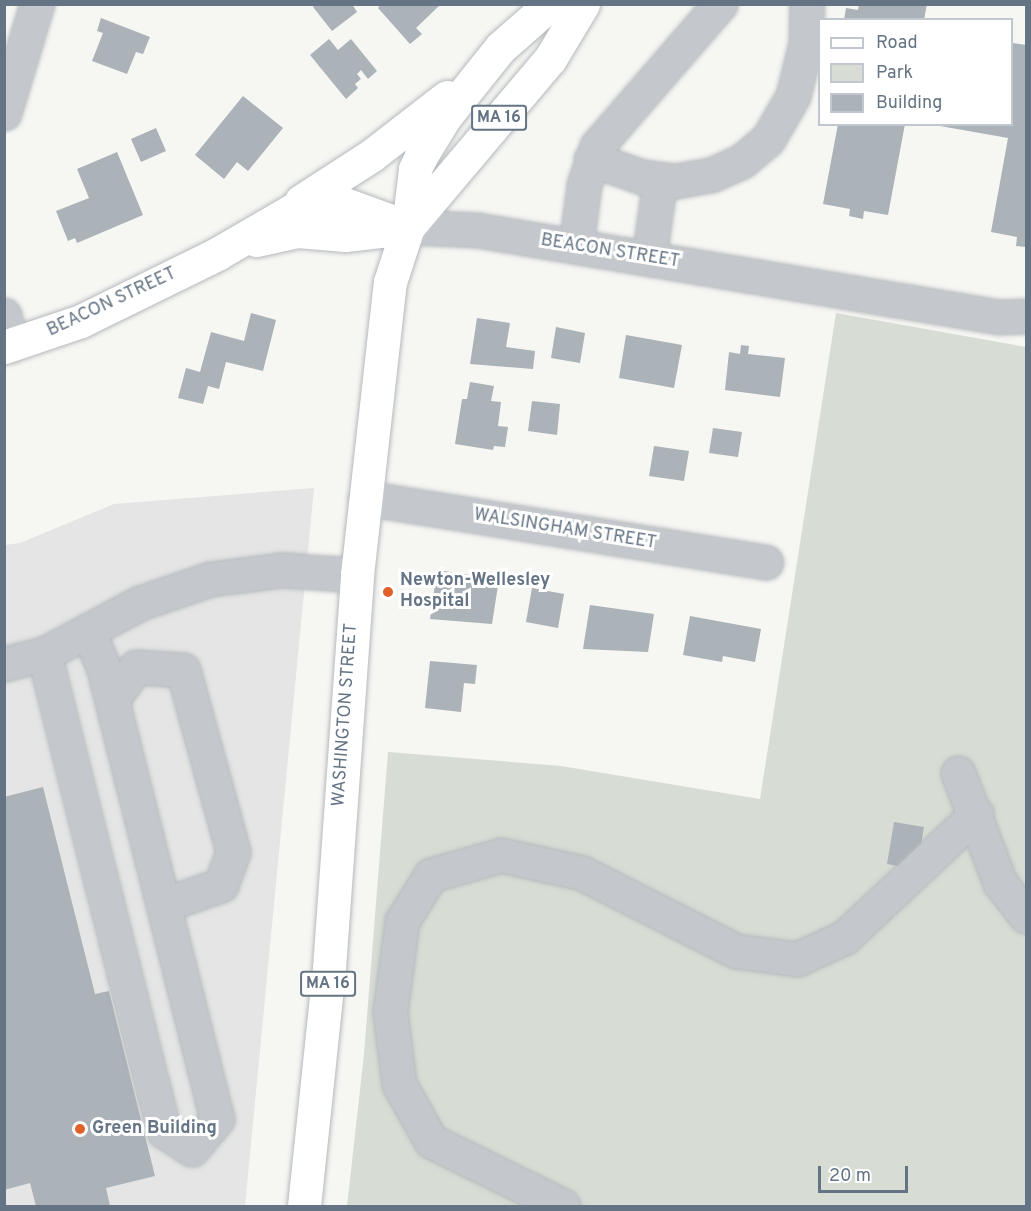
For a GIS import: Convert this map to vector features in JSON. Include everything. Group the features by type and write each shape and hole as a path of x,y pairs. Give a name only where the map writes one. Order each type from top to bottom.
{"main road":[{"name":"WASHINGTON STREET","path":"304,1206 329,968 357,575 389,288 408,227 417,163 445,117 485,65 521,26 550,4"},
{"name":"WASHINGTON STREET","path":"408,227 550,59 583,4"},
{"path":"288,209 393,140 485,65"},
{"name":"BEACON STREET","path":"7,336 81,321 217,254 288,209 329,200 408,227"},
{"name":"BEACON STREET","path":"217,254 280,232 345,235 408,227"}],"street":[{"path":"4,113 37,4"},
{"path":"576,246 591,159 604,134 720,4"},
{"path":"591,159 624,172 660,180 694,179 727,169 768,139 786,113 798,81 806,43 807,4"},
{"path":"649,258 660,180"},
{"name":"BEACON STREET","path":"408,227 477,230 999,316 1026,316"},
{"name":"WALSINGHAM STREET","path":"365,498 766,562"},
{"path":"4,664 44,654 140,603 210,579 282,570 357,575"},
{"path":"44,654 164,1131 192,1149 217,1119 104,669 88,630"},
{"path":"114,709 114,697 136,667 183,670 233,852 221,885 163,905"},
{"path":"958,773 976,814 1000,883 1026,916"},
{"path":"563,1206 431,1141 399,1084 390,1012 402,921 431,875 501,855 582,873 736,951 796,959 846,937 976,814"}],"shaded area":[{"path":"314,488 245,1206 5,1206 5,545 20,543 114,504"}],"green space":[{"path":"836,313 1026,347 1026,1206 347,1206 364,1054 388,752 561,766 760,799"}],"building":[{"path":"316,4 352,4 357,12 332,31 313,7"},
{"path":"381,4 441,4 416,28 422,34 410,44 378,8"},
{"path":"859,4 927,4 924,18 844,18 846,8 858,10"},
{"path":"101,18 150,37 143,54 136,52 127,74 92,61 103,33 97,31"},
{"path":"329,39 338,50 351,39 377,71 368,79 361,70 357,74 361,79 355,84 358,88 346,99 310,55"},
{"path":"1013,43 1026,45 1026,247 1016,246 1017,237 991,232 1008,138 940,126 1013,126"},
{"path":"243,96 283,128 248,171 237,162 224,179 195,155"},
{"path":"838,126 905,126 888,215 864,211 863,219 849,216 850,209 823,204"},
{"path":"156,128 166,151 141,162 131,139"},
{"path":"117,152 143,215 77,243 75,238 68,241 56,211 89,198 77,169"},
{"path":"251,313 276,320 263,371 226,362 219,389 208,386 203,404 178,398 186,368 200,372 211,332 244,341"},
{"path":"477,318 510,323 506,347 535,351 533,369 470,364"},
{"path":"556,327 585,333 580,363 551,358"},
{"path":"626,335 682,345 674,388 619,378"},
{"path":"741,345 749,346 748,354 785,358 780,397 725,390 729,352 740,354"},
{"path":"470,382 494,386 491,401 501,402 498,426 508,427 505,447 494,446 493,450 455,444 462,399 467,399"},
{"path":"532,401 560,404 557,435 528,431"},
{"path":"713,428 742,432 738,457 709,453"},
{"path":"654,446 689,451 684,481 649,476"},
{"path":"437,570 499,579 492,624 430,619"},
{"path":"532,588 564,594 558,628 526,622"},
{"path":"590,605 654,614 648,652 583,649"},
{"path":"690,616 761,629 755,662 723,656 722,662 683,655"},
{"path":"430,661 477,665 475,684 464,683 461,712 425,708"},
{"name":"Green Building","path":"43,787 95,994 109,991 155,1176 106,1188 110,1206 36,1206 30,1183 4,1190 4,797"},
{"path":"894,822 924,827 917,870 887,864"}],"place":[{"name":"Newton-Wellesley Hospital","path":"388,592"},
{"name":"Green Building","path":"80,1129"}]}
